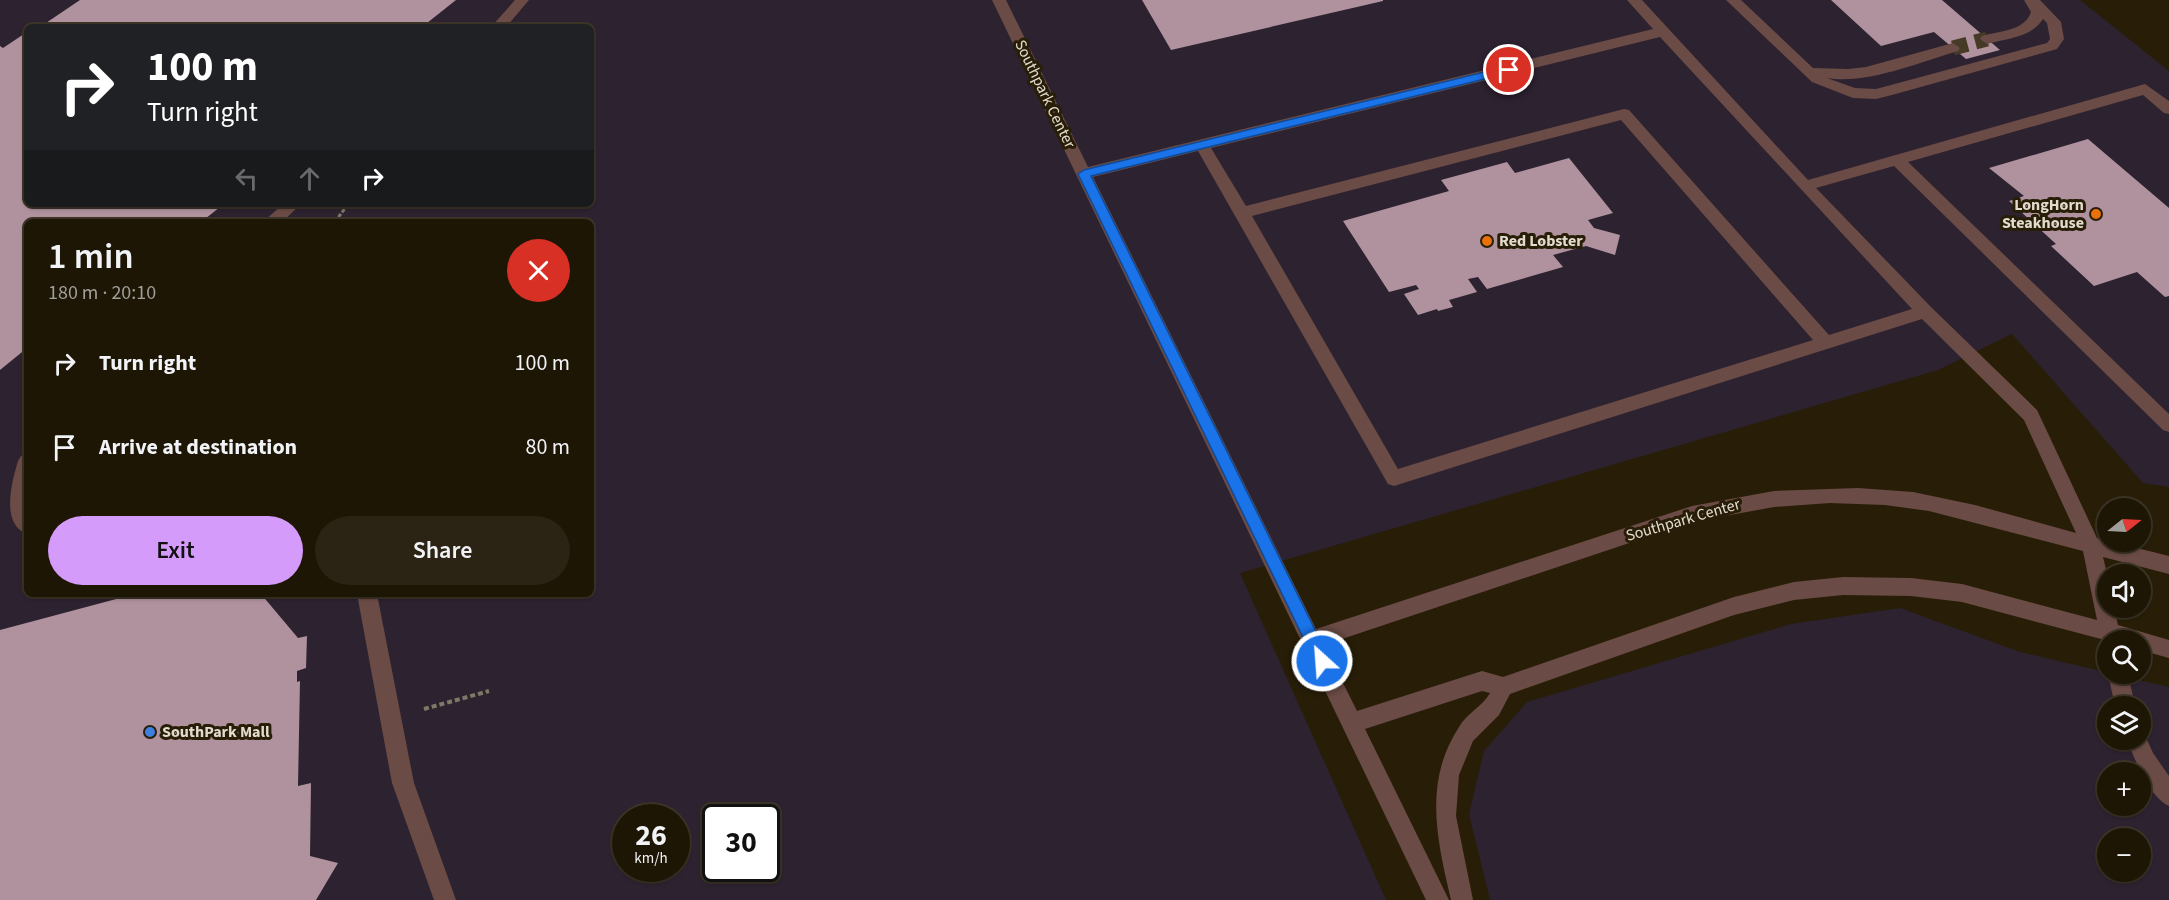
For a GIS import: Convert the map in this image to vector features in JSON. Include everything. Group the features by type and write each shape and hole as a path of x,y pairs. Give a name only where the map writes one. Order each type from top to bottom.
{"street":[{"path":"501,24 522,0"},
{"name":"Southpark Center","path":"999,0 1438,900"},
{"path":"1634,0 1661,32 1925,312 2031,416 2091,545 2109,630"},
{"path":"1733,0 1817,79 1842,90 1864,94 1887,92 2052,46 2057,39 2054,22 2031,0"},
{"path":"1988,39 2029,28 2035,23 2038,12 2031,0"},
{"path":"1084,174 1661,32"},
{"path":"1791,56 1811,69 1839,76 1953,48"},
{"path":"1805,186 2145,89 2169,109"},
{"path":"1242,213 1624,114 1826,343"},
{"path":"1202,145 1394,478 1925,312"},
{"path":"1896,160 2169,425"},
{"path":"275,219 289,207"},
{"path":"24,474 19,497 20,512 24,520"},
{"name":"Southpark Center","path":"1312,640 1692,514 1748,502 1811,496 1912,500 1977,513 2169,565"},
{"path":"1352,723 1482,681 1503,687 1734,606 1774,595 1820,588 1887,586 1962,593 2097,633"},
{"path":"368,597 403,783 445,900"},
{"path":"2151,644 2169,649"},
{"path":"1462,900 1443,815 1445,784 1458,745 1473,725 1492,709 1503,687"},
{"path":"2142,750 2169,795"}],"path":[{"path":"420,710 489,691"}],"shaded area":[{"path":"0,0 2080,0 2169,71 2169,487 2143,483 2012,334 1938,370 1240,573 1386,900 0,900"},
{"path":"1900,608 2020,652 2097,670 2097,684 2151,683 2169,687 2169,900 1490,900 1469,814 1484,751 1527,702 1791,624"}],"building":[{"path":"80,0 456,0 426,24 44,24"},
{"path":"1142,0 1383,0 1383,1 1171,50"},
{"path":"1831,0 1942,0 2000,50 1966,59 1934,32 1881,46"},
{"path":"24,34 24,207 220,207 205,219 24,219 24,350 0,370 0,46 3,48"},
{"path":"2088,139 2169,208 2169,296 2165,297 2137,272 2094,286 2051,246 2056,244 2009,201 2024,196 1989,168"},
{"name":"Red Lobster","path":"1569,158 1613,213 1588,220 1594,228 1620,235 1615,255 1586,246 1553,255 1563,267 1487,289 1478,277 1468,279 1477,292 1449,300 1453,307 1418,315 1404,294 1419,289 1416,285 1389,292 1343,221 1449,191 1441,180 1507,162 1515,173"},
{"name":"SouthPark Mall","path":"124,597 264,597 298,638 307,636 306,668 297,671 297,682 300,681 298,786 311,783 310,856 338,863 316,900 0,900 0,630"}],"tunnel":[{"path":"1953,48 1987,39"}],"place":[{"name":"LongHorn Steakhouse","path":"2096,214"},
{"name":"Red Lobster","path":"1487,241"},
{"name":"SouthPark Mall","path":"150,732"}],"route":[{"path":"1322,661 1084,174 1509,70"}]}
